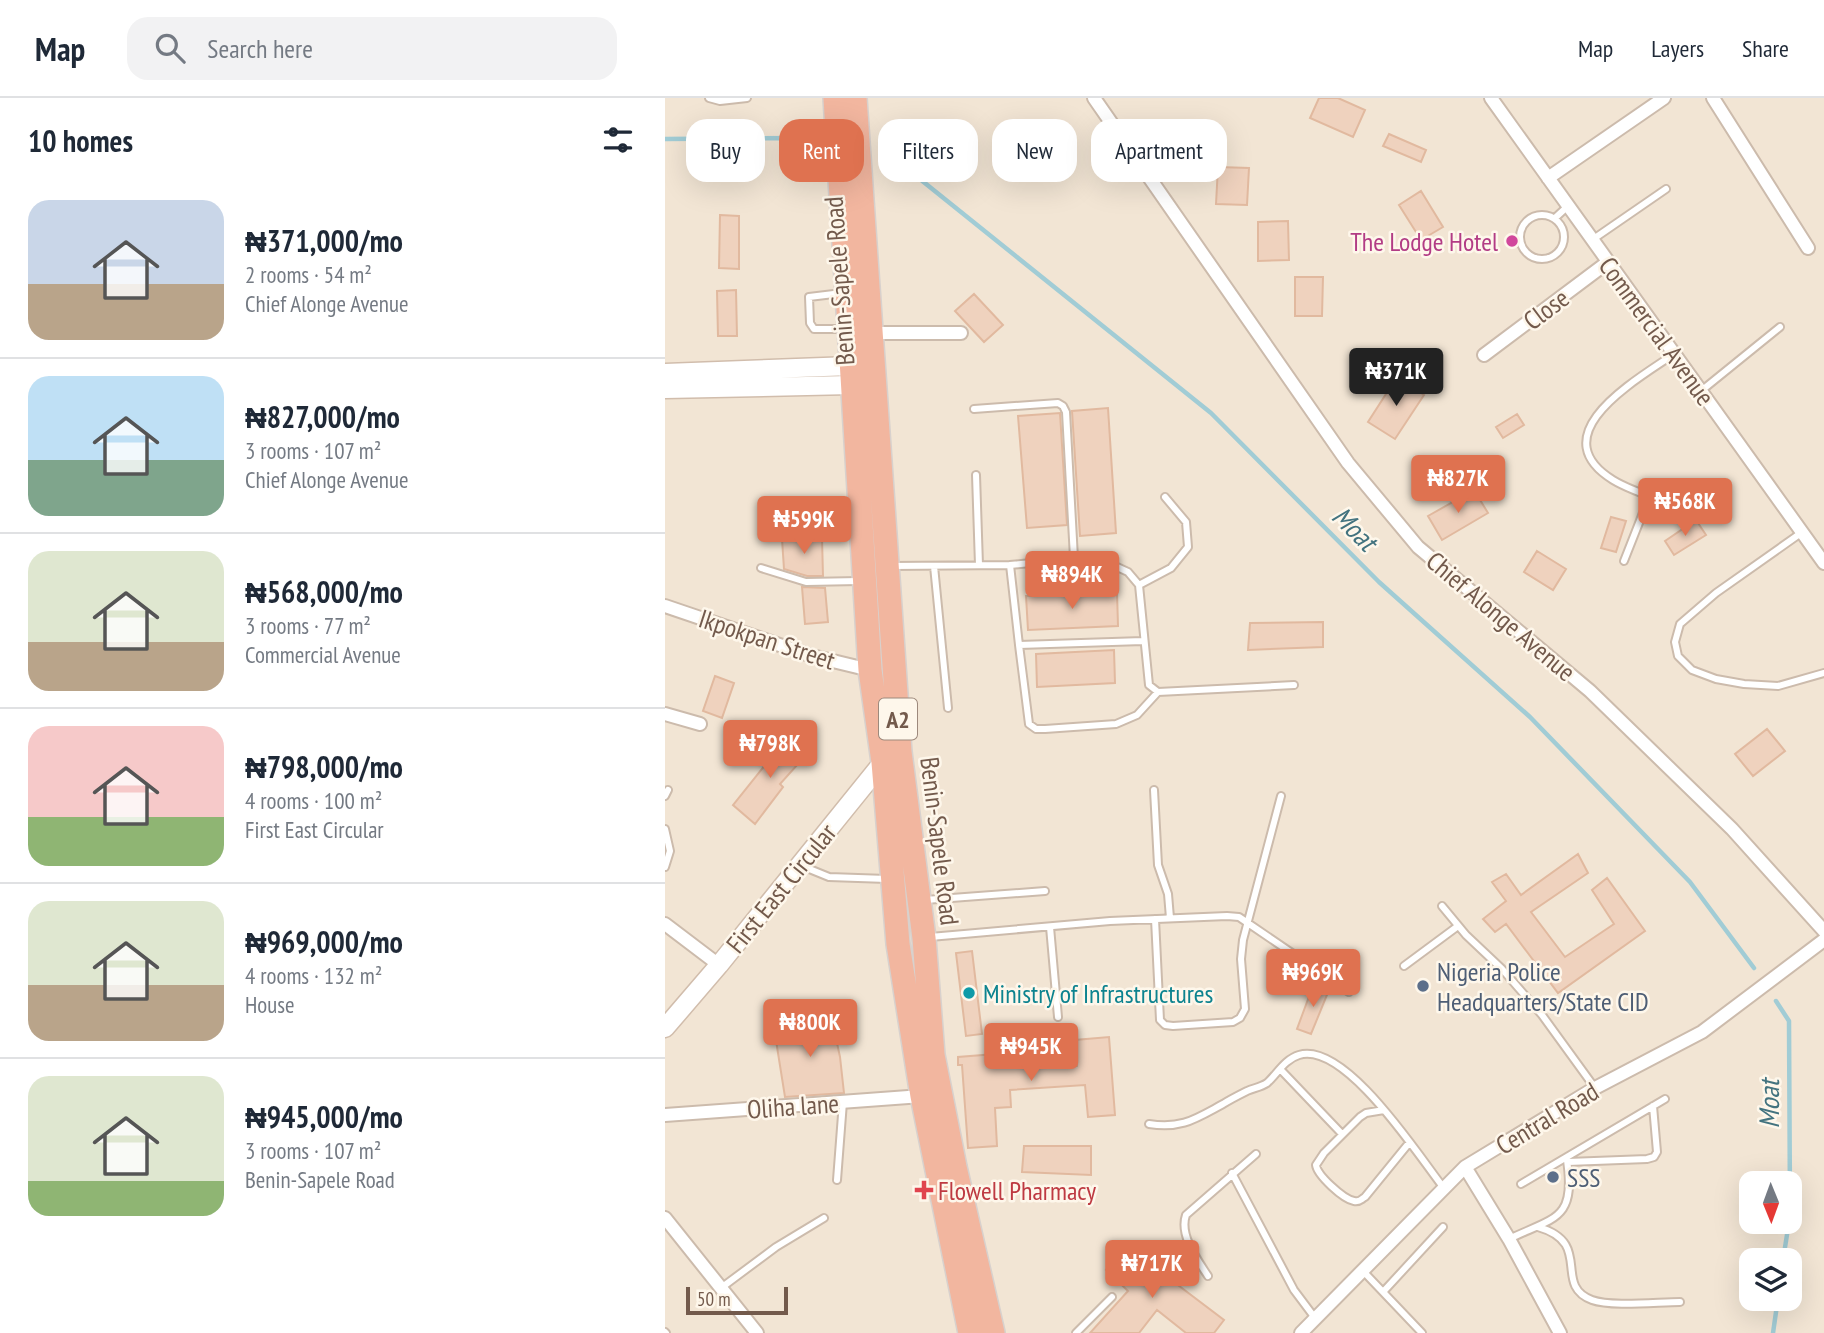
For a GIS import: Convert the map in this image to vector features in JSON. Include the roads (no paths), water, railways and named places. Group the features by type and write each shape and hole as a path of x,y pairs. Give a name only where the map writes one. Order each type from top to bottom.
{"highway":[{"name":"Benin-Sapele Road","path":"835,98 848,292 860,331 851,375 870,670 892,757 920,901 933,1055 955,1167 993,1333"},
{"name":"Benin-Sapele Road","path":"855,98 860,331 889,566 892,880 898,944 922,1096 970,1333"}],"main road":[{"path":"665,373 851,375"},
{"path":"665,389 851,375"},
{"name":"First East Circular","path":"665,1028 892,757"}],"street":[{"name":"Chief Alonge Avenue","path":"1094,98 1348,463 1418,547 1590,691 1732,829 1824,931"},
{"name":"Commercial Avenue","path":"1491,98 1824,563"},
{"path":"1548,178 1664,98"},
{"path":"1713,98 1808,248"},
{"name":"Close","path":"1484,355 1608,262"},
{"path":"860,331 961,333"},
{"name":"Ikpokpan Street","path":"665,606 812,656 870,670"},
{"path":"665,715 700,724"},
{"path":"665,923 719,965"},
{"name":"Central Road","path":"1301,1333 1465,1167 1595,1088 1702,1032 1824,940"},
{"name":"Oliha lane","path":"665,1115 922,1096"},
{"path":"1465,1167 1509,1239 1560,1333"},
{"path":"665,1218 757,1333"}],"lane":[{"path":"709,98 720,101 747,98"},
{"path":"1592,240 1666,189"},
{"path":"1555,218 1568,206"},
{"path":"1543,215 1555,218 1562,227 1565,238 1562,249 1553,257 1542,260 1531,256 1523,248 1520,237 1523,226 1532,218 1543,215"},
{"path":"848,292 814,295 809,298 810,323 814,329 860,331"},
{"path":"1701,391 1780,327"},
{"path":"1674,354 1599,410 1587,431 1588,451 1598,468 1615,481 1692,511"},
{"path":"974,409 1058,403 1063,406 1066,412 1074,558"},
{"path":"976,475 979,565"},
{"path":"1625,561 1650,495"},
{"path":"1139,585 1171,568 1188,547 1186,522 1165,497"},
{"path":"1802,533 1716,593 1680,624 1675,642 1678,656 1692,670 1716,679 1778,686 1824,673"},
{"path":"761,568 806,582 864,575 889,566 1010,565 1090,557 1128,572 1139,585 1149,685 1158,692 1294,685"},
{"path":"1010,565 1029,724 1036,729 1116,724 1137,715 1158,692"},
{"path":"934,566 948,708"},
{"path":"1019,645 1143,641"},
{"path":"1154,790 1158,865 1168,894 1170,918"},
{"path":"1155,919 1160,1020 1165,1025 1173,1026 1233,1022 1240,1018 1245,1009 1241,959 1247,921 1281,796"},
{"path":"665,829 670,844 669,860 665,867"},
{"path":"800,865 829,877 892,880"},
{"path":"920,901 1045,891"},
{"path":"1442,906 1542,1015 1595,1088"},
{"path":"925,938 1155,919 1227,916 1247,921 1349,992"},
{"path":"1404,966 1458,926"},
{"path":"1050,927 1058,1017"},
{"path":"1149,1124 1183,1125 1266,1083 1301,1054 1323,1057 1344,1069 1370,1091 1443,1187"},
{"path":"1280,1069 1342,1134"},
{"path":"1521,1184 1665,1099"},
{"path":"837,1180 843,1102"},
{"path":"1567,1159 1654,1157 1657,1152 1653,1106"},
{"path":"1384,1110 1366,1113 1342,1134 1318,1159 1315,1168 1319,1175 1353,1201 1365,1197 1409,1143"},
{"path":"1208,1276 1194,1254 1184,1220 1187,1214 1231,1173 1256,1154"},
{"path":"1509,1239 1560,1214 1570,1190 1567,1159"},
{"path":"1231,1173 1294,1290 1315,1318"},
{"path":"721,1288 776,1247 824,1218"},
{"path":"1383,1292 1443,1227"},
{"path":"1538,1227 1566,1243 1574,1284 1583,1295 1602,1302 1680,1301"},
{"path":"1362,1270 1422,1333"},
{"path":"1076,1333 1112,1297"}],"waterway":[{"name":"Moat","path":"665,139 779,138"},
{"name":"Moat","path":"924,182 1211,413 1379,582 1530,717 1690,882 1754,968"},
{"name":"Moat","path":"1776,1001 1789,1021 1790,1171"},
{"name":"Moat","path":"1785,1248 1787,1234"},
{"name":"Moat","path":"1773,1333 1776,1311"}],"place":[{"name":"The Lodge Hotel","path":"1512,241"},
{"name":"Nigeria Police Headquarters/State CID","path":"1423,986"},
{"name":"Ministry of Infrastructures","path":"969,993"},
{"name":"SSS","path":"1553,1177"},
{"name":"Flowell Pharmacy","path":"924,1190"}]}
